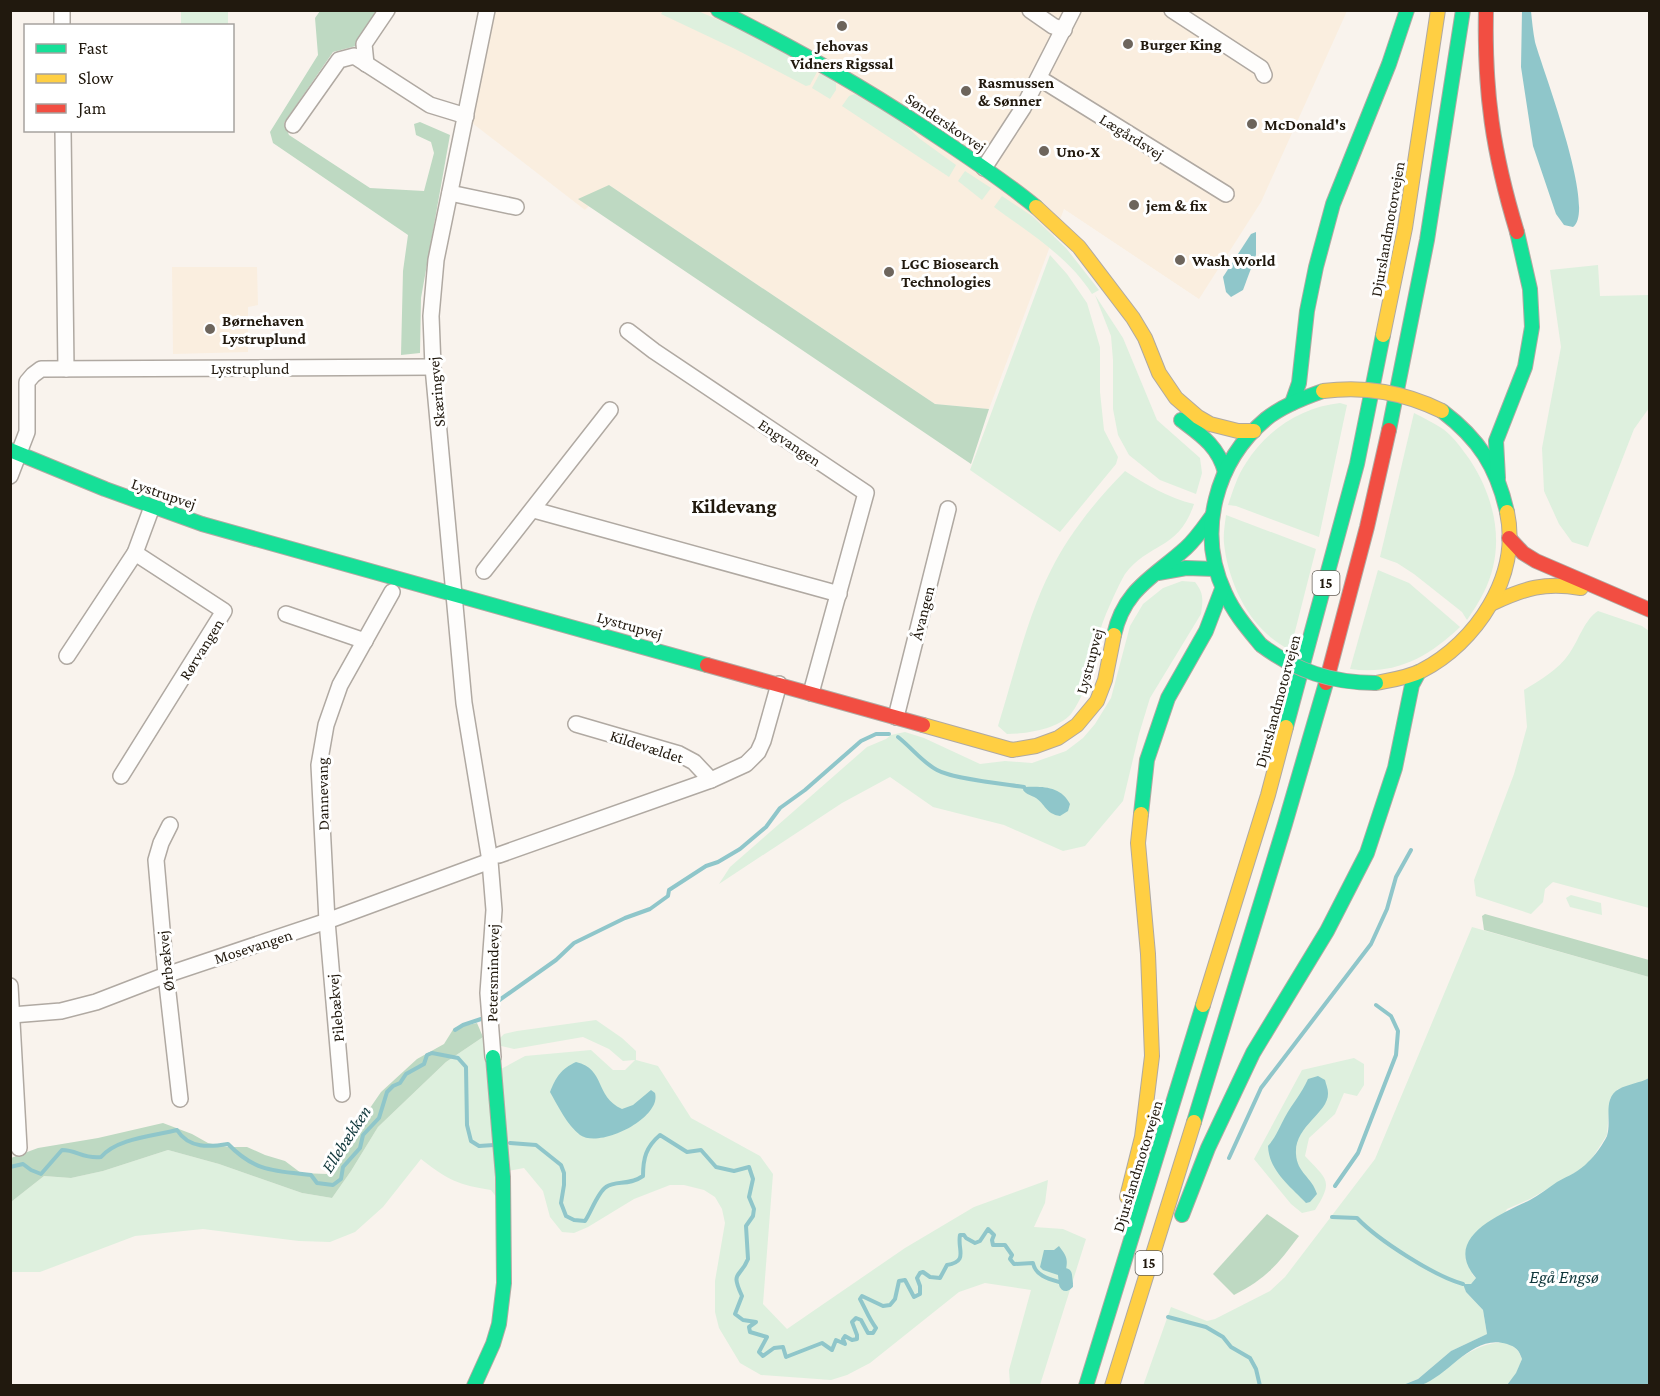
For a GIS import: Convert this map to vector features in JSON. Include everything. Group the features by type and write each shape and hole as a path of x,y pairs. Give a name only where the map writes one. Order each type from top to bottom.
{"main road":[{"name":"Sønderskovvej","path":"718,10 777,39 850,80 1017,191 1067,234 1093,264 1139,326 1159,372 1176,396 1206,422 1224,430 1237,433 1254,430"},
{"path":"1292,403 1299,383 1309,300 1333,204 1389,64 1407,10"},
{"name":"Djurslandmotorvejen","path":"1086,1386 1268,795 1357,464 1405,228 1438,10"},
{"name":"15","path":"1112,1386 1293,801 1344,618 1381,468 1410,329 1439,172 1463,10"},
{"path":"1486,10 1486,78 1492,134 1502,183 1529,280 1532,308 1524,370 1499,428 1496,444 1498,478 1508,517 1509,538 1502,582 1493,603 1479,625 1462,644 1442,660 1419,672 1376,683 1341,682 1315,676 1290,666 1261,645 1237,619 1222,589 1212,552 1212,516 1225,472 1238,450 1254,430 1292,403 1323,391 1358,388 1394,392 1419,400 1442,411 1475,440 1488,458 1498,478"},
{"name":"Sønderskovvej","path":"1122,304 1129,333 1156,391 1175,416 1216,448 1225,472"},
{"name":"Lystrupvej","path":"15,452 65,474 202,524 454,592 1012,750 1029,749 1064,735 1080,723 1094,707 1103,684 1117,622 1126,601 1137,586 1186,548 1212,516"},
{"path":"1509,538 1523,553 1536,561 1650,610"},
{"path":"1152,574 1180,567 1197,566 1215,569"},
{"path":"1493,603 1526,589 1546,584 1614,594"},
{"path":"1124,1207 1142,1137 1152,1056 1148,954 1138,843 1147,760 1168,698 1206,631 1222,589"},
{"path":"1177,1229 1208,1148 1253,1053 1327,931 1367,853 1395,768 1412,686 1419,672"},
{"name":"Petersmindevej","path":"474,1386 494,1346 504,1295 504,1167 493,1057"},
{"path":"1121,1386 1162,1273"},
{"path":"1073,1386 1089,1329"}],"street":[{"path":"366,64 364,44 387,10"},
{"name":"Skæringvej","path":"454,592 433,367 431,316 435,260 487,10"},
{"path":"1030,10 1053,26 1064,30"},
{"path":"984,168 1039,78 1073,10"},
{"path":"1172,10 1261,68 1264,75"},
{"path":"293,125 339,60 354,56 430,105 466,116"},
{"name":"Lægårdsvej","path":"1039,78 1226,194"},
{"path":"63,132 66,369"},
{"path":"450,193 516,207"},
{"name":"Engvangen","path":"628,331 654,351 866,493 811,693"},
{"name":"Lystruplund","path":"10,476 15,452 27,432 27,382 41,369 433,367"},
{"path":"484,571 610,410"},
{"path":"67,656 135,553 152,507"},
{"name":"Åvangen","path":"896,717 948,509"},
{"path":"534,510 839,594"},
{"name":"Rørvangen","path":"121,776 224,611 135,553"},
{"name":"Dannevang","path":"327,921 319,765 326,725 340,685 392,592"},
{"name":"Petersmindevej","path":"454,592 464,703 494,858 494,910 488,993 493,1057"},
{"path":"286,614 365,640"},
{"name":"Mosevangen","path":"12,1015 61,1011 96,1002 166,975 327,921 711,780 746,764 758,752 779,684"},
{"name":"Kildevældet","path":"576,724 680,754 694,762 711,780"},
{"name":"Ørbækvej","path":"170,825 156,860 180,1099"},
{"name":"Pilebækvej","path":"327,921 342,1094"},
{"path":"10,986 19,1148"}],"shaded area":[{"path":"491,11 1347,11 1261,202 1199,299 1064,209 989,409 935,404 609,185 585,210 467,119"},
{"name":"Børnehaven Lystruplund","path":"172,267 257,267 258,305 248,307 248,352 173,354"}],"green space":[{"path":"181,11 228,11 228,24 181,24"},
{"path":"320,11 378,11 356,46 333,52 284,123 289,135 370,188 424,191 434,153 431,142 416,135 414,124 420,122 450,135 421,298 420,353 401,355 403,271 408,235 273,143 270,132 318,55 315,18"},
{"path":"663,11 698,11 751,34 817,72 810,85 806,86 661,14"},
{"path":"821,71 836,81 836,90 830,99 812,88"},
{"path":"855,94 893,114 920,139 956,165 949,177 842,106 849,96"},
{"path":"965,171 991,188 982,200 958,181"},
{"path":"609,185 935,404 989,409 971,464 578,199"},
{"path":"1002,196 1032,216 1066,248 1099,290 1092,294 1060,257 994,207"},
{"path":"1050,255 1067,274 1087,303 1100,347 1100,392 1104,430 1118,457 1116,464 1060,532 970,470"},
{"path":"1598,265 1600,296 1649,295 1649,408 1634,429 1588,547 1572,542 1559,524 1544,491 1542,448 1561,347 1550,270"},
{"path":"1095,295 1123,338 1157,420 1200,458 1202,473 1196,494 1160,480 1129,455 1118,435 1113,409 1111,336"},
{"path":"1340,403 1347,405 1319,537 1228,505 1243,468 1264,440 1286,422 1299,415 1312,409"},
{"path":"1414,413 1443,429 1458,443 1479,475 1492,508 1495,524 1495,558 1484,592 1467,620 1462,612 1414,574 1397,563 1380,557"},
{"path":"1125,471 1167,495 1194,504 1188,519 1172,538 1143,556 1125,574 1103,623 1090,677 1071,714 1050,727 1032,732 1007,734 998,726 1028,626 1043,587 1075,530"},
{"path":"1226,515 1316,549 1290,651 1272,639 1258,625 1238,593 1229,568 1224,543"},
{"path":"1378,570 1409,583 1460,627 1448,638 1410,662 1382,669 1350,669"},
{"path":"1182,581 1195,582 1198,586 1202,597 1201,614 1150,698 1123,801 1085,846 1063,851 1004,825 933,807 890,777 842,803 719,884 730,867 867,747 891,735 905,732 924,738 980,764 1005,761 1032,763 1066,751 1083,738 1095,724 1111,698 1130,626 1143,604 1163,588"},
{"path":"1598,611 1642,626 1649,631 1649,908 1553,882 1545,889 1543,902 1531,914 1476,896 1474,880 1514,774 1527,727 1524,690 1565,660 1585,625"},
{"path":"1571,895 1601,903 1602,915 1570,907 1566,898"},
{"path":"1485,914 1649,960 1649,977 1484,930 1482,916"},
{"path":"1472,927 1649,977 1649,1078 1640,1084 1618,1089 1610,1099 1607,1135 1583,1168 1530,1199 1507,1209 1472,1274 1476,1278 1471,1284 1464,1284 1466,1292 1483,1310 1487,1334 1451,1351 1418,1379 1403,1385 1143,1386 1171,1307 1207,1321 1270,1291 1285,1277 1375,1159"},
{"path":"596,1020 636,1051 636,1060 658,1066 691,1118 760,1156 773,1174 763,1304 787,1329 905,1248 974,1207 1048,1180 1045,1203 1034,1227 1063,1229 1086,1239 1040,1385 1010,1385 1009,1370 1031,1290 985,1283 959,1292 870,1363 847,1375 831,1380 761,1375 740,1363 719,1328 715,1312 715,1281 725,1223 722,1209 715,1197 704,1190 684,1185 670,1185 634,1199 588,1227 574,1233 562,1232 550,1217 543,1191 524,1168 508,1171 501,1069 525,1056 591,1050 613,1070 625,1070 635,1060 623,1061 609,1049 583,1037 514,1049 501,1046 499,1039 504,1034 517,1031"},
{"path":"477,1023 483,1037 446,1062 378,1127 332,1198 302,1193 219,1164 168,1150 103,1171 71,1178 44,1176 11,1202 11,1158 38,1148 98,1138 163,1123 208,1143 228,1147 247,1147 285,1161 301,1173 327,1174 381,1092 417,1059 444,1044 454,1028"},
{"path":"483,1037 497,1198 491,1190 454,1181 421,1159 383,1207 355,1232 330,1242 299,1241 203,1229 135,1236 40,1272 11,1272 11,1202 44,1176 71,1178 103,1171 168,1150 219,1164 302,1193 332,1198 378,1127 446,1062"},
{"path":"1354,1058 1364,1064 1364,1085 1357,1096 1344,1093 1335,1114 1309,1138 1305,1156 1323,1176 1326,1186 1315,1210 1302,1213 1291,1204 1254,1159 1302,1070"},
{"path":"1267,1214 1299,1236 1271,1270 1255,1283 1234,1295 1213,1274"},
{"path":"1503,1342 1515,1348 1522,1359 1516,1374 1507,1385 1420,1386 1469,1352"}],"water":[{"path":"1522,11 1531,11 1535,42 1574,169 1579,215 1573,227 1564,225 1556,214 1533,146 1521,67"},
{"path":"1256,232 1256,255 1243,290 1231,297 1226,292 1223,277 1251,234"},
{"path":"1024,787 1044,787 1056,790 1070,804 1068,811 1060,816 1052,813 1039,800 1025,792"},
{"path":"576,1062 592,1070 607,1097 622,1109 633,1105 651,1090 655,1093 655,1103 640,1121 628,1129 601,1138 580,1135 567,1121 550,1092 560,1074"},
{"path":"1318,1076 1325,1080 1328,1091 1327,1100 1300,1135 1296,1154 1299,1166 1317,1194 1306,1203 1276,1171 1268,1146 1308,1079"},
{"name":"Egå Engsø","path":"1649,1078 1649,1385 1507,1385 1522,1359 1515,1348 1495,1342 1483,1344 1472,1350 1432,1380 1421,1385 1403,1385 1418,1379 1451,1351 1487,1334 1483,1310 1466,1292 1463,1284 1471,1284 1476,1278 1467,1263 1466,1250 1470,1239 1491,1220 1533,1198 1585,1165 1607,1136 1609,1104 1614,1093 1623,1087"},
{"path":"1059,1246 1067,1262 1065,1275 1061,1276 1040,1267 1044,1250 1054,1250"}],"waterway":[{"path":"498,1001 556,960 574,943 625,918 650,909 668,896 669,890 706,866 740,849 766,827 780,808 805,790 861,741 876,734 889,734"},
{"path":"898,737 937,770 966,779 1024,787"},
{"path":"1229,1158 1261,1088 1371,944 1387,909 1396,877 1411,850"},
{"path":"1335,1186 1358,1153 1396,1055 1398,1031 1391,1016 1376,1005"},
{"path":"455,1030 481,1019"},
{"name":"Ellebækken","path":"10,1167 23,1164 41,1174 62,1150 89,1157 101,1157 126,1142 177,1130 194,1144 207,1146 228,1144 247,1160 257,1165 276,1171 311,1175 317,1183 333,1185 341,1179 343,1167 360,1148 363,1135 379,1118 387,1092 400,1083 406,1074 424,1064 427,1055 432,1053 458,1058 466,1067 467,1125 471,1141 479,1146 494,1145"},
{"name":"Ellebækken","path":"510,1143 536,1145 561,1165 564,1173 561,1203 566,1216 574,1220 585,1221 597,1198 606,1187 633,1181 643,1176 646,1153 660,1135 687,1152 701,1150 716,1167 734,1171 749,1167 753,1179 749,1197 754,1209 753,1216 746,1226 748,1259 737,1278 742,1296 735,1314 743,1320 756,1322 749,1327 750,1332 767,1337 759,1352 763,1356 774,1348 783,1347 786,1357 822,1343 832,1350 836,1340 845,1344 843,1339 845,1336 852,1340 857,1339 852,1322 856,1318 861,1320 868,1333 873,1333 876,1328 860,1299 862,1296 883,1306 890,1305 895,1299 899,1281 905,1280 914,1297 920,1294 917,1278 920,1273 940,1278 947,1265 958,1261 961,1254 960,1235 964,1235 975,1243 980,1241 988,1229 994,1235 993,1245 1005,1245 1012,1255 1010,1259 1014,1264 1033,1263 1042,1276 1071,1286"},
{"path":"1332,1217 1357,1218 1407,1256 1463,1284"},
{"path":"1065,1275 1066,1284"},
{"path":"1168,1317 1206,1327 1223,1337 1231,1347 1250,1358 1256,1369 1260,1386"}],"traffic: fast":[{"path":"718,10 777,40 863,89 981,166 1036,207"},
{"path":"1292,403 1299,383 1307,311 1316,267 1333,204 1389,64 1407,10"},
{"path":"1389,430 1427,240 1463,10"},
{"path":"1498,478 1496,441 1525,367 1532,327 1530,289 1517,232"},
{"path":"1286,727 1357,464 1383,335"},
{"path":"1261,645 1232,607 1216,570 1212,546 1212,522 1216,499 1223,476 1234,455 1249,436 1279,410 1323,391"},
{"path":"1442,411 1466,432 1485,455 1498,481 1507,512"},
{"path":"1181,420 1213,448 1225,472"},
{"path":"10,450 105,489 202,524 707,665"},
{"path":"1114,635 1125,606 1133,595 1190,544 1212,516"},
{"path":"1158,573 1186,568 1215,569"},
{"path":"1141,814 1147,760 1168,698 1206,631 1222,589"},
{"path":"1261,645 1288,662 1315,674 1344,681 1376,683"},
{"path":"1182,1215 1208,1148 1253,1053 1327,931 1367,853 1395,768 1412,685 1419,672"},
{"path":"1194,1122 1326,683"},
{"path":"1086,1386 1203,1005"},
{"path":"474,1386 493,1344 499,1324 504,1283 503,1177 493,1057"}],"traffic: slow":[{"path":"1383,335 1405,228 1438,10"},
{"path":"1036,207 1079,247 1133,318 1145,338 1159,373 1176,398 1210,424 1238,431 1254,431"},
{"path":"1323,391 1354,389 1384,392 1413,399 1442,411"},
{"path":"1376,683 1421,671 1441,659 1476,625 1490,605 1507,560 1510,536 1507,512"},
{"path":"1493,603 1515,593 1546,586 1581,588"},
{"path":"923,725 1012,750 1036,746 1058,738 1077,725 1097,701 1105,680 1114,635"},
{"path":"1203,1005 1268,795 1286,727"},
{"path":"1127,1197 1142,1137 1152,1056 1148,954 1138,843 1141,814"},
{"path":"1112,1386 1194,1122"}],"traffic: jam":[{"path":"1486,10 1487,68 1492,122 1502,176 1517,232"},
{"path":"1326,683 1367,527 1389,430"},
{"path":"1509,538 1523,553 1536,561 1650,610"},
{"path":"707,665 923,725"}],"place":[{"name":"Jehovas Vidners Rigssal","path":"842,26"},
{"name":"Burger King","path":"1128,44"},
{"name":"Rasmussen & Sønner","path":"966,91"},
{"name":"McDonald's","path":"1252,124"},
{"name":"Uno-X","path":"1044,151"},
{"name":"jem & fix","path":"1134,205"},
{"name":"Wash World","path":"1180,260"},
{"name":"LGC Biosearch Technologies","path":"889,272"},
{"name":"Børnehaven Lystruplund","path":"210,329"}],"district":[{"name":"Kildevang","path":"734,506"}]}
